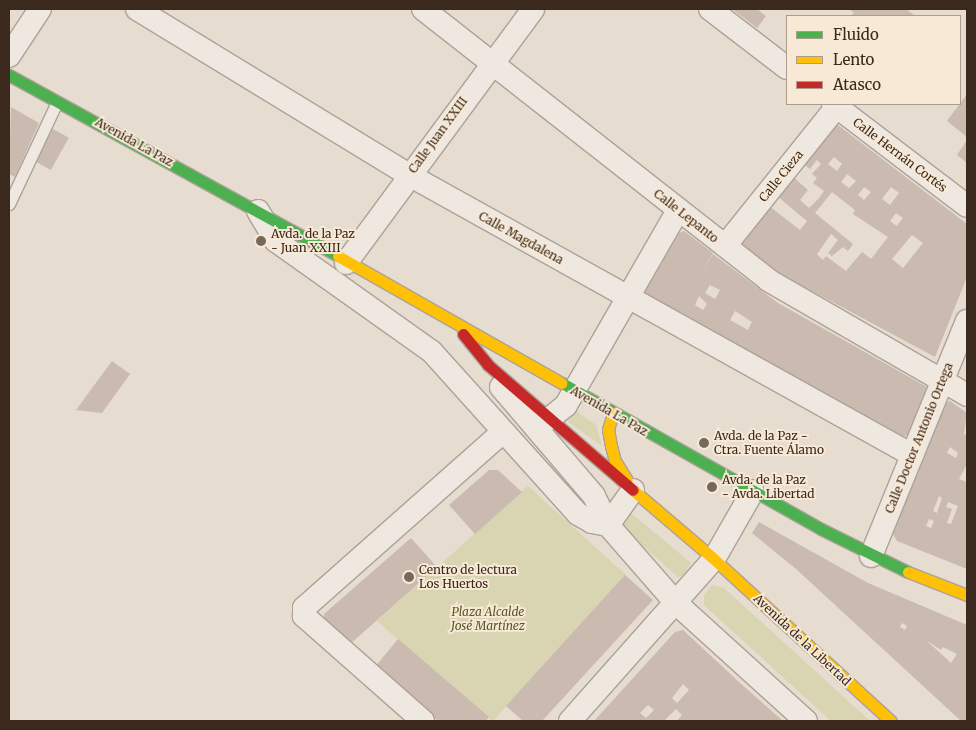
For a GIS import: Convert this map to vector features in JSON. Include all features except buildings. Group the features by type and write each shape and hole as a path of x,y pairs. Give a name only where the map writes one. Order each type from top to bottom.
{"main road":[{"name":"Avenida La Paz","path":"9,75 58,100 258,211 454,321 612,413 871,556 967,595"},
{"name":"Avenida de la Libertad","path":"454,321 488,365 714,559 891,721"},
{"name":"Avenida de la Libertad","path":"612,413 608,429 615,461 633,490"}],"street":[{"path":"9,56 40,9"},
{"name":"Calle Magdalena","path":"136,9 409,175 912,456"},
{"name":"Calle Lepanto","path":"423,9 768,280 967,395"},
{"name":"Calle Juan XXIII","path":"346,262 532,9"},
{"path":"710,9 786,67"},
{"name":"Calle Hernán Cortés","path":"835,105 967,206"},
{"name":"Calle Cieza","path":"725,246 835,105"},
{"path":"548,418 562,410 574,391 678,210"},
{"path":"258,211 276,241 432,352 502,433 578,514 592,522 608,525 633,490"},
{"name":"Calle Doctor Antonio Ortega","path":"871,556 967,321"},
{"name":"Avenida de la Libertad","path":"488,365 521,413 594,496 608,525 677,604 806,721"},
{"path":"423,721 304,616 304,608 502,433"},
{"path":"570,721 677,604 714,559 753,491"}],"lane":[{"path":"9,204 58,100"}],"green space":[{"path":"576,411 596,425 602,446 567,421"},
{"name":"Plaza Alcalde José Martínez","path":"528,486 626,575 493,721 377,621"},
{"path":"631,513 691,563 682,576 678,577 622,527"},
{"path":"712,585 724,588 870,721 831,721 704,605 704,596"}],"traffic: fast":[{"path":"9,75 338,256"},
{"path":"562,383 821,529 908,572"}],"traffic: slow":[{"path":"338,256 562,383"},
{"path":"613,413 608,429 611,446 615,461 627,480"},
{"path":"633,490 714,559 891,721"},
{"path":"908,572 967,595"}],"traffic: jam":[{"path":"463,334 488,365 633,490"}],"place":[{"name":"Avda. de la Paz - Juan XXIII","path":"261,241"},
{"name":"Avda. de la Paz - Ctra. Fuente Álamo","path":"704,443"},
{"name":"Avda. de la Paz - Avda. Libertad","path":"712,487"},
{"name":"Centro de lectura Los Huertos","path":"409,577"}]}
